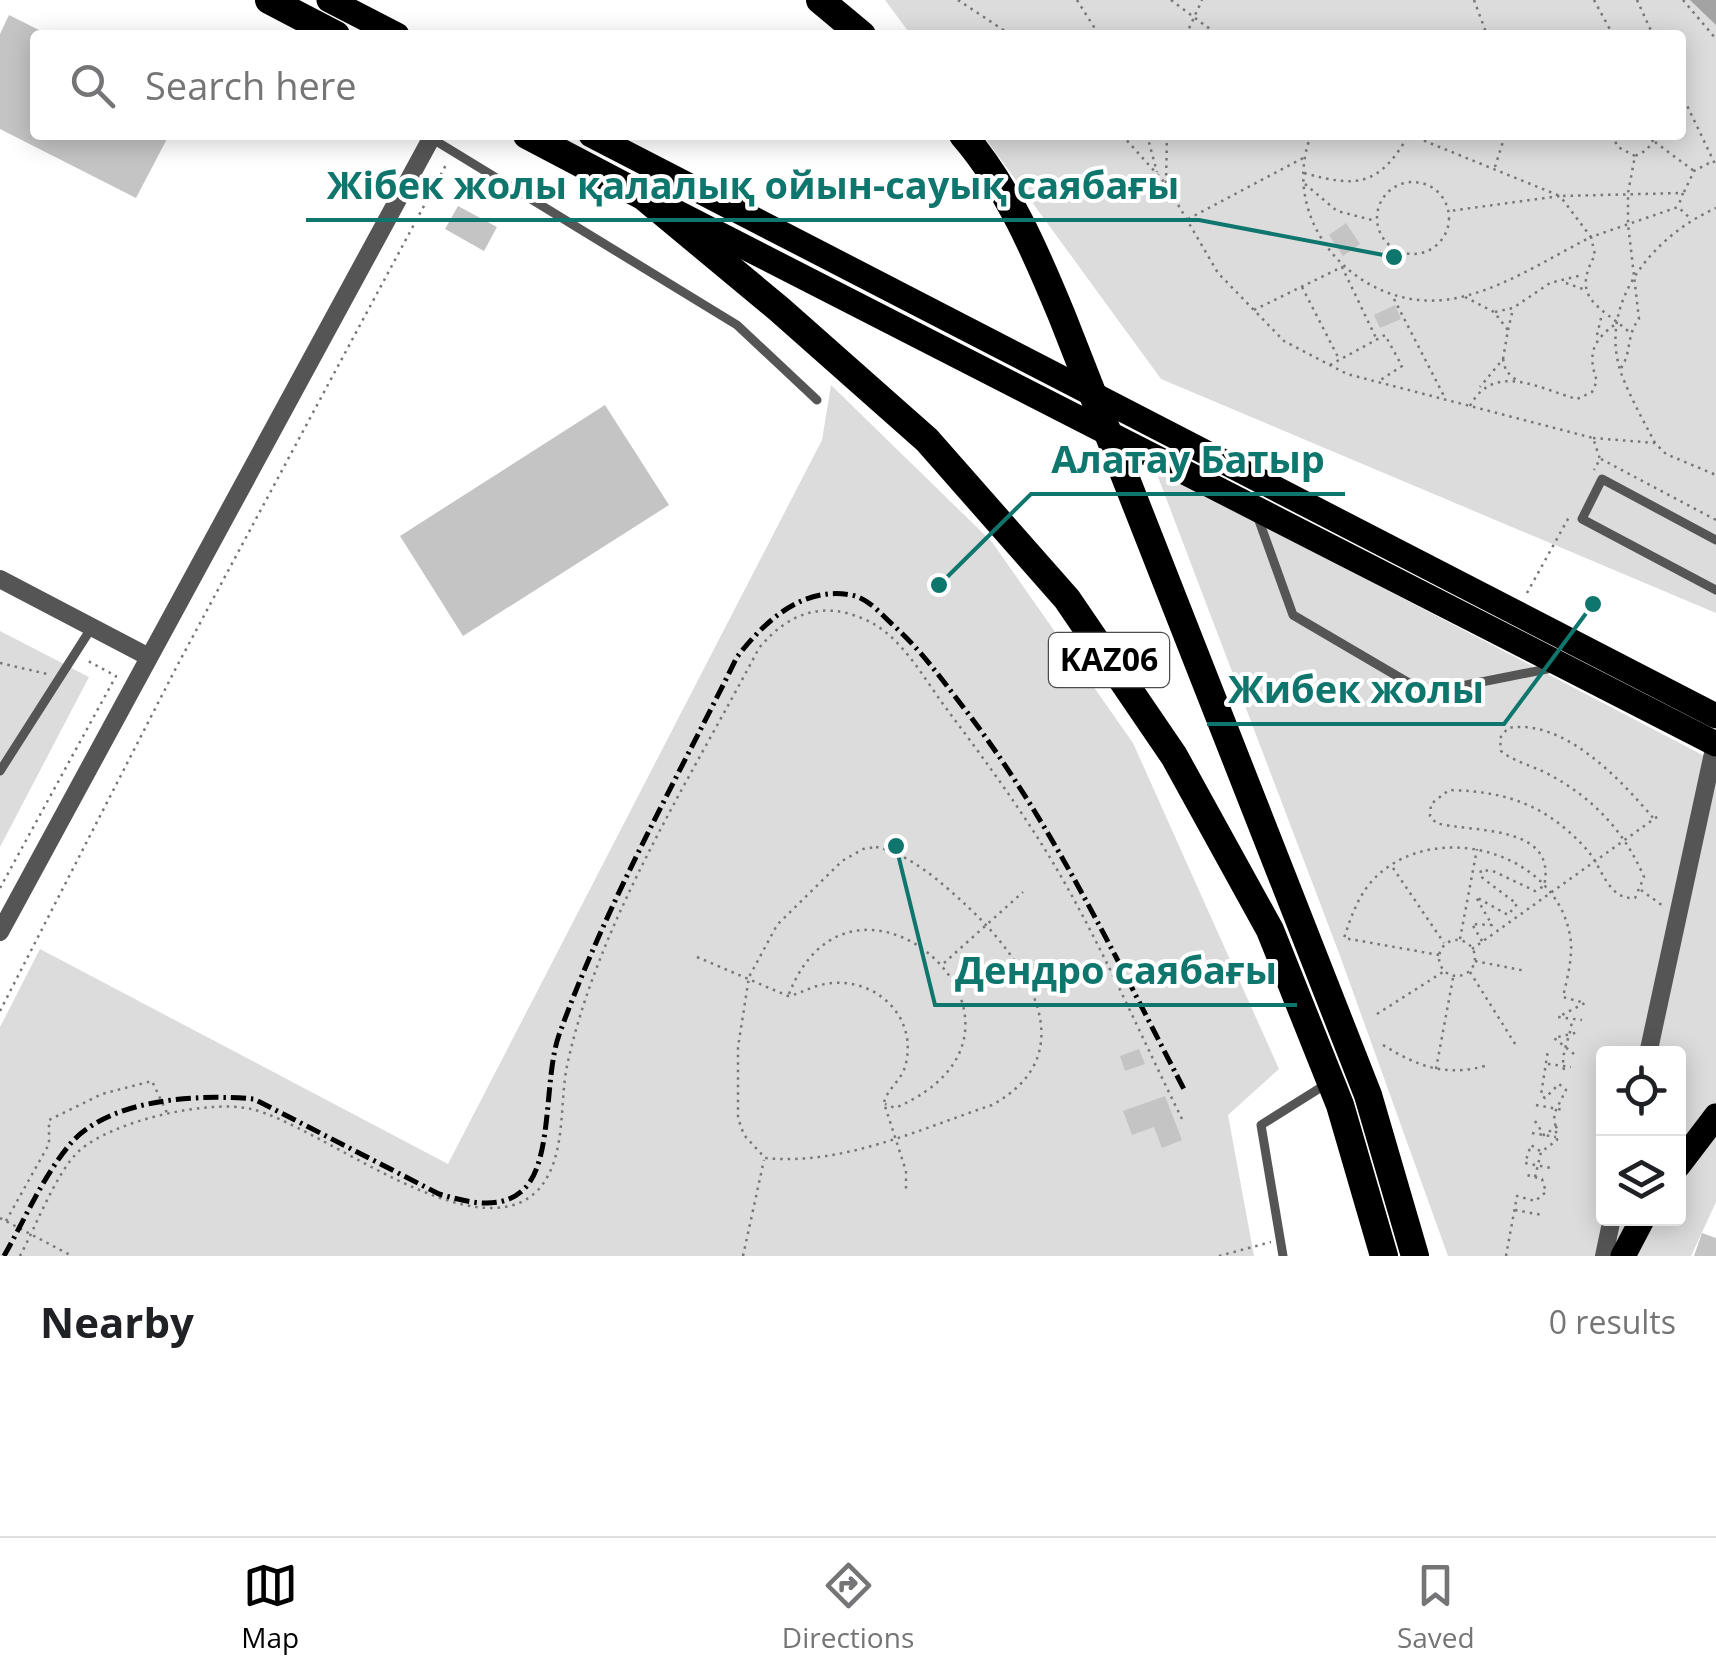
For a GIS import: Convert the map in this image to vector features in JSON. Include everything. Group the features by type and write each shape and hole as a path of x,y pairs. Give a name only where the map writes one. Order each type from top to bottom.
{"highway":[{"path":"270,0 327,30"},
{"path":"820,0 856,30"},
{"name":"KАZ06","path":"536,140 642,196 927,440 1067,599 1174,756 1270,930 1330,1081 1384,1256"},
{"name":"KАZ06","path":"966,140 1032,242 1062,316 1368,1096 1415,1256"}],"main road":[{"path":"330,0 387,30"},
{"path":"601,140 1716,716"},
{"name":"KАZ06","path":"642,196 1716,744"},
{"path":"1526,648 1538,624"},
{"path":"1686,1155 1716,1116"},
{"path":"1623,1256 1639,1226"}],"street":[{"path":"0,932 430,140"},
{"path":"0,579 147,656"},
{"path":"1650,1046 1716,744"},
{"path":"1604,1256 1610,1226"}],"lane":[{"path":"437,140 737,325 817,400"},
{"path":"1716,540 1602,479 1582,519 1716,590"},
{"path":"1254,508 1293,616 1426,693 1563,666"},
{"path":"0,771 92,627"},
{"path":"1283,1256 1260,1124 1330,1081"}],"path":[{"path":"958,0 1004,30"},
{"path":"1078,0 1095,30"},
{"path":"1171,0 1210,30"},
{"path":"1187,30 1190,17 1202,0"},
{"path":"1474,0 1485,30"},
{"path":"1594,0 1610,30"},
{"path":"1636,0 1651,30"},
{"path":"1683,0 1687,10 1716,39"},
{"path":"1686,109 1716,166"},
{"path":"1127,140 1166,184 1218,273 1284,341 1330,365 1378,382 1593,438 1654,443"},
{"path":"1149,140 1158,174"},
{"path":"1166,184 1167,140"},
{"path":"1311,140 1304,173 1307,207 1318,237 1342,267 1377,340"},
{"path":"1304,173 1342,184 1370,179 1392,163 1406,140"},
{"path":"1422,140 1560,196 1591,238 1595,255 1584,275 1584,289"},
{"path":"1494,168 1503,140"},
{"path":"1614,140 1618,147 1635,156"},
{"path":"1620,370 1627,359 1629,332 1639,319 1628,224 1628,193 1635,156 1655,142 1694,171"},
{"path":"0,1012 177,666 453,152"},
{"path":"1187,220 1306,156"},
{"path":"1678,207 1694,171 1714,161"},
{"path":"1406,182 1432,186 1449,211 1443,239 1422,253 1404,253 1388,244 1377,221 1384,196 1406,182"},
{"path":"1305,184 1336,210 1377,221"},
{"path":"1449,211 1560,196 1683,193"},
{"path":"1342,267 1392,296 1413,301 1464,296 1591,238 1678,207"},
{"path":"1678,207 1691,219"},
{"path":"1716,208 1674,230 1635,271 1618,322 1620,370 1654,443 1666,454 1716,475"},
{"path":"1254,310 1342,267"},
{"path":"1494,312 1513,308 1550,283 1584,275"},
{"path":"1563,282 1584,289 1602,313 1629,332"},
{"path":"1302,286 1340,360"},
{"path":"1392,296 1446,400"},
{"path":"1464,296 1494,312 1508,330"},
{"path":"1513,308 1504,359 1506,372 1518,381"},
{"path":"1479,388 1496,381 1518,381 1577,400 1592,392 1597,381 1590,360 1602,313"},
{"path":"1597,337 1618,322"},
{"path":"1330,365 1386,335 1402,366 1378,382"},
{"path":"1470,406 1479,388 1504,359"},
{"path":"1593,438 1600,459 1716,520"},
{"path":"1591,476 1600,459"},
{"path":"1526,594 1572,510"},
{"path":"20,1256 75,1154 102,1133 168,1114 250,1108 458,1211 512,1208 538,1190 559,1144 568,1064 597,970 624,907 759,648 777,626 796,615 821,609 856,616 882,629 906,654 1014,799 1067,887 1182,1119"},
{"path":"0,888 116,676 74,654"},
{"path":"0,663 58,676"},
{"path":"1544,886 1546,866 1538,849 1498,831 1436,824 1430,804 1437,795 1449,790 1507,796 1568,830 1594,861 1611,890 1624,899 1635,898 1644,876 1626,839 1576,790 1501,751 1500,738 1508,728 1540,729 1572,746 1605,768 1654,819"},
{"path":"1472,949 1661,814"},
{"path":"863,848 892,850 948,888 985,922 1027,978 1040,1007 1041,1037 1034,1068 1012,1094 992,1105 892,1138 796,1161 765,1158 744,1135 738,1118 738,1047 749,978 777,925 842,861 863,848"},
{"path":"1460,941 1478,849"},
{"path":"1439,955 1344,938 1354,906 1374,879 1425,851 1499,852 1526,868 1550,893 1571,939 1564,997 1585,1004 1558,1017 1582,1020"},
{"path":"1393,868 1445,944"},
{"path":"1482,941 1472,924 1492,925 1476,897 1508,915 1517,904 1487,884 1480,876 1481,870 1493,870 1535,891 1544,886"},
{"path":"1640,890 1678,916"},
{"path":"943,964 985,922 1023,892"},
{"path":"788,996 812,950 836,936 864,932 900,935 923,944 943,964 958,989 966,1020 961,1047 946,1076 920,1097 895,1108 884,1103"},
{"path":"1460,941 1472,949 1475,961 1470,971 1454,976 1444,971 1439,955 1445,944 1460,941"},
{"path":"698,957 788,996 817,986 845,983 873,989 892,1004 908,1030 906,1062 884,1103 892,1138 906,1171 906,1189"},
{"path":"1475,961 1526,971"},
{"path":"1377,1014 1444,971"},
{"path":"1470,971 1517,1047"},
{"path":"1436,1070 1454,976"},
{"path":"1563,1068 1572,1019"},
{"path":"1574,1054 1554,1038 1579,1032"},
{"path":"1383,1045 1414,1064 1436,1070 1485,1066"},
{"path":"1535,1178 1541,1152 1558,1137 1556,1109 1564,1098 1566,1085 1559,1084 1545,1098 1541,1094 1548,1050"},
{"path":"1546,1064 1571,1067"},
{"path":"6,1220 49,1144 49,1120 102,1094 152,1081 168,1114"},
{"path":"1536,1105 1562,1110"},
{"path":"1535,1120 1544,1135"},
{"path":"1544,1135 1559,1126"},
{"path":"1532,1133 1558,1137"},
{"path":"1541,1152 1535,1145 1528,1149 1525,1164 1551,1168"},
{"path":"743,1256 765,1158"},
{"path":"1506,1256 1518,1196 1535,1201 1546,1192 1542,1179 1523,1174"},
{"path":"1515,1210 1542,1215"},
{"path":"0,1218 72,1256"},
{"path":"1219,1256 1280,1240"}],"shaded area":[{"path":"885,0 1716,0 1716,613 1161,379 987,140 1686,140 1686,30 907,30"},
{"path":"1690,0 1716,0 1716,25"},
{"path":"831,385 992,542 1133,743 1279,1069 1228,1115 1254,1256 0,1256 0,1027 40,949 448,1164 822,440"},
{"path":"1155,469 1716,762 1716,1202 1691,1256 1448,1256 1339,953"},
{"path":"0,631 89,677 0,847"}],"building":[{"path":"9,15 39,30 30,30 30,140 166,140 136,198 0,129 0,34"},
{"path":"458,206 497,227 484,251 445,229"},
{"path":"1346,223 1360,244 1343,256 1329,235"},
{"path":"1395,305 1401,319 1380,328 1374,315"},
{"path":"605,405 669,505 463,636 400,536"},
{"path":"1139,1049 1145,1064 1125,1071 1120,1056"},
{"path":"1165,1096 1182,1140 1162,1148 1154,1127 1132,1135 1123,1111"},
{"path":"1702,1233 1716,1238 1716,1256 1694,1256"}],"railway":[{"path":"4,1256 43,1184 71,1143 109,1116 157,1102 208,1097 254,1099 439,1194 461,1200 495,1203 525,1188 540,1158 559,1035 620,891 737,657 772,620 816,596 851,595 863,599 904,635 941,678 999,757 1057,850 1186,1093"}],"place":[{"name":"Жібек жолы қалалық ойын-сауық саябағы","path":"1394,257"},
{"name":"Алатау Батыр","path":"939,585"},
{"name":"Жибек жолы","path":"1593,604"},
{"name":"Дендро саябағы","path":"896,846"}]}
